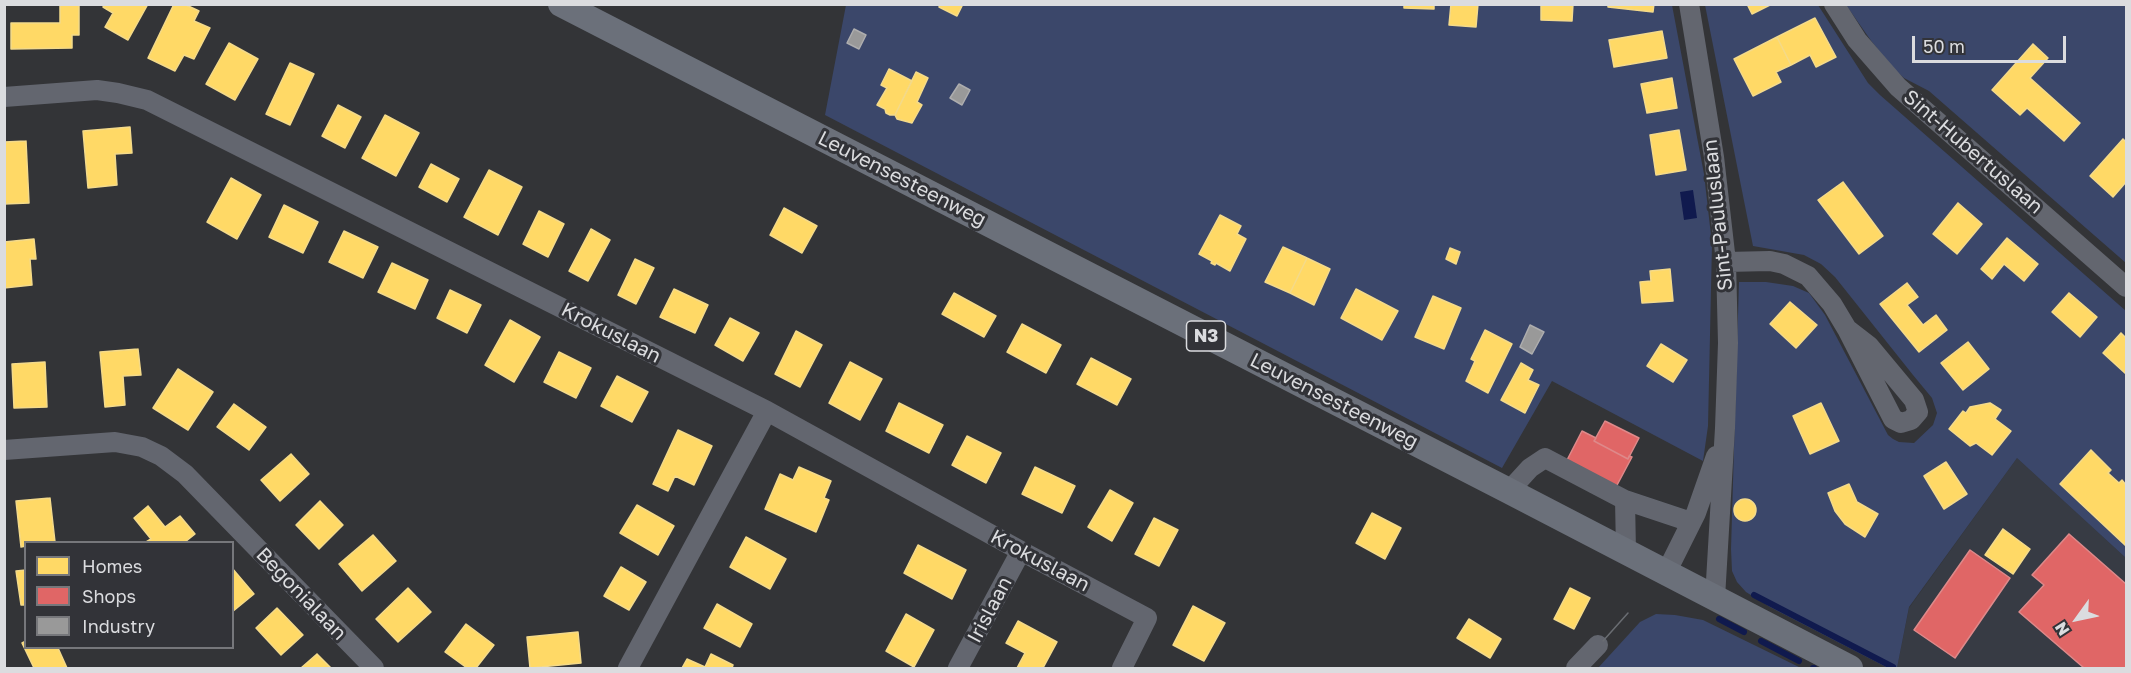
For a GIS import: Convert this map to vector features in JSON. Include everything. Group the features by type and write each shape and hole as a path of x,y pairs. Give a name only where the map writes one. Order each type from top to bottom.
{"main road":[{"name":"Leuvensesteenweg","path":"561,4 1851,669"}],"street":[{"name":"Sint-Pauluslaan","path":"1689,4 1714,158 1726,262 1728,343 1715,598"},
{"name":"Sint-Hubertuslaan","path":"1834,4 1857,40 1898,87 2127,287"},
{"name":"Krokuslaan","path":"4,97 97,90 147,100 767,411 1147,618 1122,669"},
{"path":"1726,262 1770,261 1796,268 1820,288 1847,329"},
{"path":"628,669 767,411"},
{"name":"Sint-Pauluslaan","path":"1666,573 1705,490 1725,428"},
{"name":"Begonialaan","path":"4,450 115,442 142,447 161,456 185,474 374,669"},
{"path":"1509,491 1530,468 1545,458 1625,500 1691,522"},
{"path":"1625,500 1626,551"},
{"name":"Irislaan","path":"958,669 1021,551"},
{"path":"1576,669 1598,645"}],"shaded area":[{"path":"846,5 1672,5 1704,174 1712,244 1708,426 1703,461 1552,381 1502,468 825,115"},
{"path":"1705,5 1818,5 1868,83 1880,95 2126,311 2126,558 2017,458 1909,607 1897,668 1888,668 1770,607 1746,592 1737,582 1732,571 1731,549 1739,282 1766,282 1793,286 1809,293 1825,315 1888,435 1893,439 1899,442 1914,443 1933,425 1937,413 1932,398 1835,277 1821,264 1804,255 1753,246"},
{"path":"1846,5 2126,5 2126,263 1929,91 1904,78 1895,70"},
{"path":"1693,190 1697,218 1684,220 1680,192"},
{"path":"2017,458 2126,558 2126,668 1897,668 1909,608"},
{"path":"1656,614 1703,620 1801,668 1598,668 1640,622"}],"building: Homes":[{"path":"60,4 79,4 79,35 72,35 72,48 11,49 11,23 60,23"},
{"path":"105,4 148,4 128,40 105,27 113,13 103,7"},
{"path":"174,4 184,4 199,11 194,21 210,28 194,59 184,55 175,71 148,58"},
{"path":"940,4 963,4 957,16 939,7"},
{"path":"1404,4 1434,4 1434,9 1404,8"},
{"path":"1451,4 1478,4 1476,27 1449,25"},
{"path":"1541,4 1573,4 1572,21 1541,20"},
{"path":"1608,4 1654,4 1653,12 1608,7"},
{"path":"1747,4 1772,4 1752,14"},
{"path":"1815,18 1836,57 1816,67 1810,55 1791,65 1777,37"},
{"path":"1662,31 1667,58 1614,67 1609,40"},
{"path":"1777,37 1791,65 1776,72 1781,82 1753,96 1734,59"},
{"path":"229,43 258,59 235,100 206,84"},
{"path":"2033,44 2048,58 2030,78 2080,123 2064,141 2027,108 2020,115 1992,90"},
{"path":"290,63 314,74 290,125 266,114"},
{"path":"889,69 912,81 895,115 886,113 885,109 877,105 887,88 881,85"},
{"path":"916,72 928,78 917,102 922,105 912,123 897,119 895,115"},
{"path":"1672,78 1677,108 1647,113 1641,84"},
{"path":"338,105 361,117 345,148 322,136"},
{"path":"385,115 419,133 396,176 362,158"},
{"path":"130,127 132,153 115,154 117,185 88,188 83,131"},
{"path":"1679,130 1686,170 1656,175 1650,135"},
{"path":"2123,139 2126,142 2126,182 2113,197 2090,176"},
{"path":"26,141 29,203 4,204 4,142"},
{"path":"431,164 459,179 447,202 419,187"},
{"path":"489,170 522,187 498,235 464,217"},
{"path":"231,178 261,195 237,239 207,222"},
{"path":"1843,182 1883,236 1859,254 1818,200"},
{"path":"1958,203 1982,224 1957,254 1933,234"},
{"path":"284,205 318,222 303,253 269,237"},
{"path":"784,208 817,226 802,253 770,235"},
{"path":"539,211 564,224 548,257 523,244"},
{"path":"1220,215 1241,226 1237,234 1246,239 1230,271 1216,263 1215,265 1211,263 1212,261 1199,254"},
{"path":"591,229 610,240 588,281 569,271"},
{"path":"344,231 378,247 363,278 329,262"},
{"path":"2007,238 2038,264 2024,281 2004,264 1992,279 1981,269"},
{"path":"34,239 36,259 30,259 32,285 4,288 4,242"},
{"path":"1283,247 1307,258 1290,293 1265,282"},
{"path":"1450,248 1460,252 1456,264 1446,259"},
{"path":"1307,258 1330,269 1314,305 1290,293"},
{"path":"635,259 654,268 636,304 618,295"},
{"path":"392,263 428,280 415,309 378,292"},
{"path":"1670,269 1673,301 1642,303 1640,282 1651,281 1650,271"},
{"path":"1907,283 1918,297 1907,305 1923,325 1936,315 1947,330 1919,352 1880,304"},
{"path":"674,289 708,305 695,333 660,317"},
{"path":"1356,289 1398,311 1382,340 1341,318"},
{"path":"450,290 481,305 467,333 437,318"},
{"path":"954,293 996,316 984,337 942,314"},
{"path":"2069,293 2097,317 2080,337 2052,312"},
{"path":"1433,296 1461,308 1444,349 1415,337"},
{"path":"1790,302 1817,325 1796,348 1770,324"},
{"path":"730,318 759,333 743,361 715,345"},
{"path":"510,320 540,337 514,382 485,365"},
{"path":"1022,324 1061,345 1046,373 1007,352"},
{"path":"1485,330 1512,344 1488,393 1466,381 1475,361 1471,359"},
{"path":"796,331 822,345 800,387 775,374"},
{"path":"2121,333 2126,338 2126,374 2103,353"},
{"path":"1968,342 1989,369 1963,390 1941,363"},
{"path":"1661,344 1687,360 1673,382 1647,366"},
{"path":"138,349 141,375 123,376 125,405 105,407 100,352"},
{"path":"559,352 591,368 576,398 544,382"},
{"path":"1091,358 1131,379 1117,405 1077,384"},
{"path":"45,362 47,407 14,408 12,364"},
{"path":"850,362 882,379 860,420 829,403"},
{"path":"1521,363 1533,370 1528,380 1539,385 1525,413 1501,400"},
{"path":"178,369 213,392 188,430 153,408"},
{"path":"617,376 648,392 632,422 601,406"},
{"path":"899,403 943,425 929,453 886,431"},
{"path":"1821,403 1839,441 1810,454 1793,416"},
{"path":"1990,403 2001,410 1995,419 2011,431 1992,455 1976,443 1970,446 1949,429 1963,411 1966,413 1970,407"},
{"path":"234,404 266,427 249,450 217,427"},
{"path":"678,430 712,446 694,485 675,476 668,491 653,484"},
{"path":"967,436 1001,453 986,483 952,465"},
{"path":"2091,450 2111,470 2108,473 2119,483 2122,480 2126,485 2126,546 2060,484"},
{"path":"291,454 309,474 280,501 261,480"},
{"path":"1946,462 1967,494 1944,509 1924,476"},
{"path":"799,467 831,481 824,498 829,500 816,532 765,509 780,474 793,480"},
{"path":"1035,467 1075,486 1062,513 1022,494"},
{"path":"1849,484 1857,502 1878,514 1865,537 1845,524 1835,511 1828,493"},
{"path":"1110,490 1133,503 1112,541 1088,527"},
{"path":"50,498 55,541 24,541 24,546 21,547 16,501"},
{"path":"1745,499 1753,502 1756,510 1753,518 1745,521 1737,518 1734,510 1737,502"},
{"path":"320,501 343,525 319,549 296,525"},
{"path":"637,505 674,526 658,555 620,533"},
{"path":"148,506 165,527 180,516 195,534 186,541 148,541 151,539 134,518"},
{"path":"1372,513 1401,528 1385,559 1356,543"},
{"path":"1154,518 1178,530 1159,566 1135,554"},
{"path":"2003,529 2030,549 2013,574 1985,555"},
{"path":"373,535 396,561 362,591 339,564"},
{"path":"746,537 786,559 770,589 730,567"},
{"path":"918,545 966,570 952,599 904,573"},
{"path":"621,567 646,582 629,610 604,596"},
{"path":"24,570 24,605 21,605 16,571"},
{"path":"234,570 254,594 234,610"},
{"path":"408,588 431,612 398,642 376,619"},
{"path":"1570,588 1590,598 1574,629 1554,619"},
{"path":"717,604 752,624 740,647 704,628"},
{"path":"1193,606 1225,623 1204,661 1173,645"},
{"path":"277,608 303,635 281,655 256,628"},
{"path":"906,614 934,630 914,667 886,651"},
{"path":"1469,619 1501,639 1490,658 1457,638"},
{"path":"1018,621 1057,642 1043,668 1017,668 1025,653 1006,643"},
{"path":"466,624 494,645 476,668 467,668 445,652"},
{"path":"578,632 581,663 530,668 527,637"},
{"path":"25,649 58,649 67,668 34,668"},
{"path":"317,654 331,668 301,668"},
{"path":"711,654 733,665 732,668 682,668 687,659 705,667"}],"building: Shops":[{"path":"1605,421 1639,438 1628,459 1594,441"},
{"path":"1582,431 1596,438 1594,441 1628,459 1629,456 1632,457 1616,487 1566,462"},
{"path":"2069,534 2126,584 2126,668 2084,668 2019,612 2044,585 2032,575"},
{"path":"1970,550 2010,578 1955,658 1914,630"}],"building: Industry":[{"path":"854,29 866,35 859,49 847,43"},
{"path":"959,84 970,90 962,105 950,98"},
{"path":"1530,325 1544,332 1532,354 1520,347"}],"waterway":[{"path":"1754,595 1893,667"},
{"path":"1719,619 1744,632"},
{"path":"1761,641 1799,661"}],"tram line":[{"path":"1603,641 1628,613"}]}
